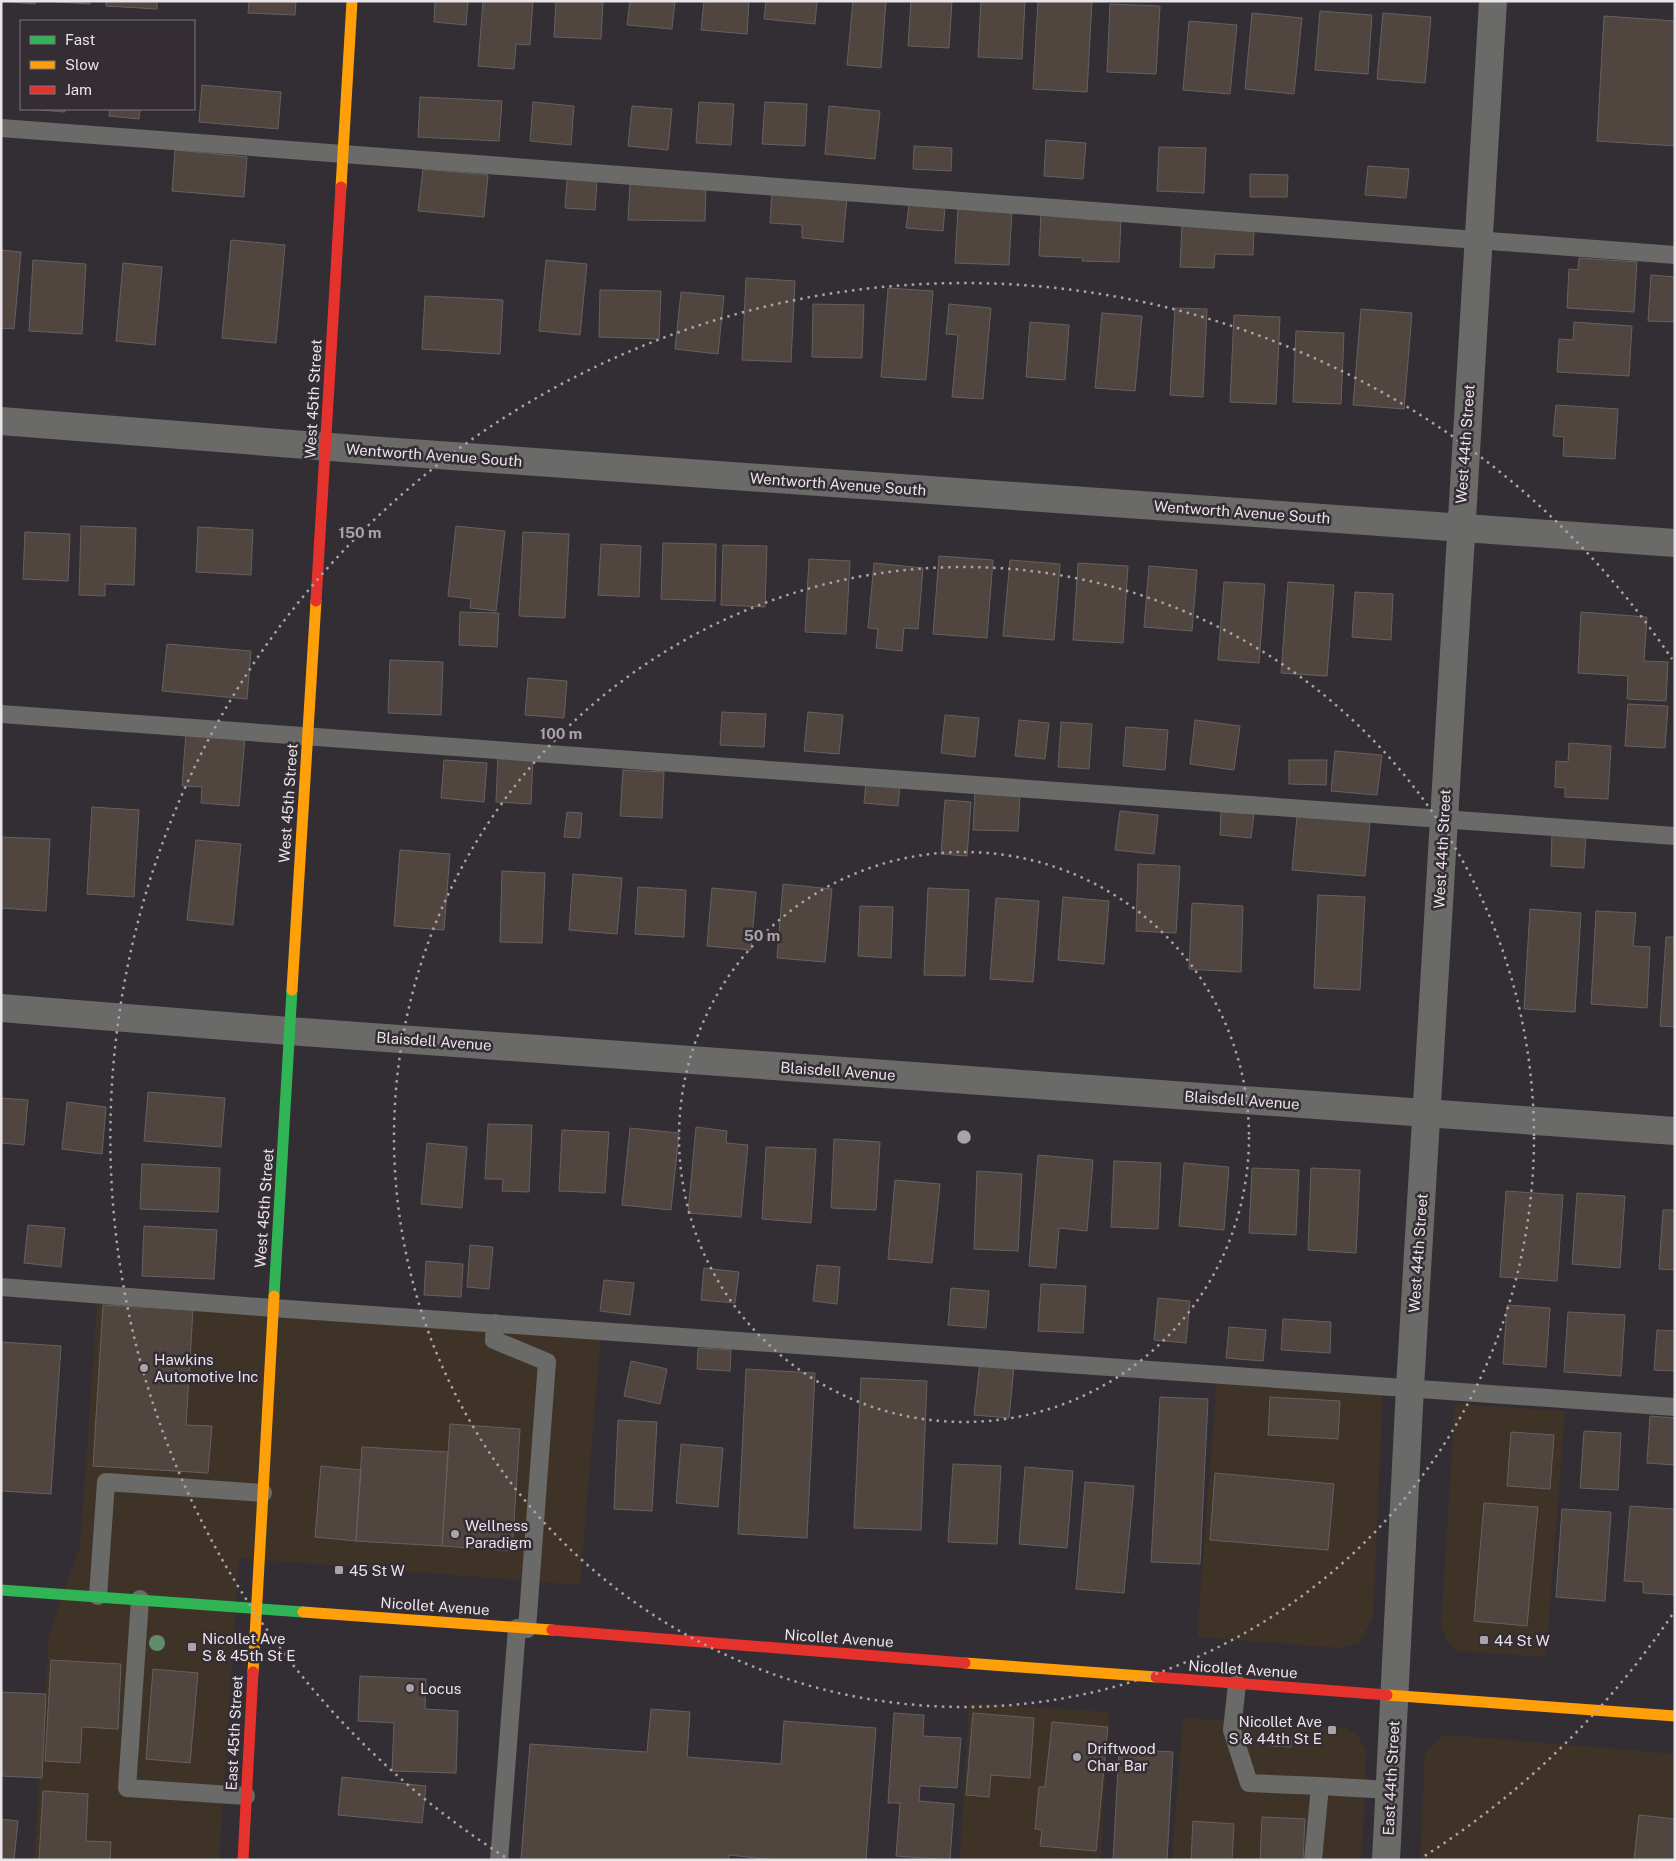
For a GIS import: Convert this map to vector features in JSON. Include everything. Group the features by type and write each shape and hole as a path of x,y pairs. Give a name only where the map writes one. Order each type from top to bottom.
{"street":[{"name":"West 45th Street","path":"257,1607 272,1308 352,1"},
{"name":"West 44th Street","path":"1396,1696 1410,1387 1493,1"},
{"name":"Wentworth Avenue South","path":"1,420 325,447 1675,543"},
{"name":"Blaisdell Avenue","path":"1,1008 289,1031 1675,1131"},
{"name":"Nicollet Avenue","path":"1,1590 257,1607 1237,1684 1675,1716"},
{"name":"East 45th Street","path":"243,1860 257,1607"},
{"name":"East 44th Street","path":"1386,1860 1396,1696"}],"lane":[{"path":"1,128 1675,255"},
{"path":"1,714 1675,836"},
{"path":"1,1287 272,1308 1675,1407"},
{"path":"495,1323 494,1340 547,1362 499,1860"},
{"path":"98,1596 106,1482 263,1493"},
{"path":"140,1599 127,1788 246,1796"},
{"path":"1237,1684 1232,1730 1249,1783 1390,1790"},
{"path":"1313,1860 1320,1786"}],"shaded area":[{"path":"98,1290 601,1332 580,1585 239,1558 219,1860 34,1860 49,1635 80,1546"},
{"path":"1217,1378 1383,1391 1373,1618 1359,1643 1341,1648 1197,1637"},
{"path":"1455,1404 1565,1411 1546,1657 1457,1651 1446,1640 1441,1625"},
{"path":"969,1703 1109,1712 1100,1860 960,1860"},
{"path":"1183,1718 1344,1727 1358,1736 1366,1752 1362,1860 1172,1860"},
{"path":"1452,1735 1675,1754 1675,1860 1420,1860 1425,1753 1442,1736"}],"building":[{"path":"1,1 35,1 35,4"},
{"path":"42,1 90,1 90,4"},
{"path":"106,1 157,1 157,9 106,6"},
{"path":"249,1 296,1 295,15 248,13"},
{"path":"435,1 468,1 466,25 434,22"},
{"path":"483,1 533,1 530,45 516,44 514,69 478,66"},
{"path":"556,1 603,1 601,39 554,37"},
{"path":"630,1 675,1 672,29 627,25"},
{"path":"704,1 749,1 747,34 701,30"},
{"path":"766,1 817,1 815,24 764,19"},
{"path":"853,1 886,1 881,68 847,65"},
{"path":"911,1 952,1 949,48 908,46"},
{"path":"981,1 1025,1 1022,59 978,57"},
{"path":"1038,1 1092,1 1087,92 1033,89"},
{"path":"1110,4 1160,6 1156,74 1107,72"},
{"path":"1320,11 1372,15 1368,74 1315,70"},
{"path":"1252,13 1302,18 1294,94 1245,89"},
{"path":"1383,13 1431,17 1425,83 1377,79"},
{"path":"1604,16 1675,21 1675,146 1597,141"},
{"path":"1189,21 1237,25 1230,94 1183,90"},
{"path":"202,85 281,92 278,129 199,122"},
{"path":"420,97 502,101 499,141 418,137"},
{"path":"533,102 574,106 571,145 530,141"},
{"path":"699,102 734,104 731,145 696,143"},
{"path":"765,102 807,104 805,146 762,144"},
{"path":"632,106 672,109 668,150 628,146"},
{"path":"829,106 880,111 875,159 825,154"},
{"path":"41,110 65,110 65,112"},
{"path":"110,110 140,110 139,119 109,116"},
{"path":"1046,140 1086,143 1083,179 1044,176"},
{"path":"914,146 952,148 951,171 913,169"},
{"path":"1159,147 1206,148 1204,193 1157,191"},
{"path":"175,150 247,157 244,197 172,191"},
{"path":"1368,166 1409,169 1406,198 1365,195"},
{"path":"423,169 488,175 484,217 418,211"},
{"path":"1250,174 1288,175 1287,197 1250,197"},
{"path":"567,179 597,181 595,210 565,208"},
{"path":"630,184 706,185 705,221 628,220"},
{"path":"772,191 847,197 843,242 802,238 802,225 770,223"},
{"path":"909,205 945,208 943,231 906,228"},
{"path":"958,208 1012,210 1009,265 955,263"},
{"path":"1041,212 1084,214 1083,219 1121,221 1119,262 1082,261 1083,258 1039,256"},
{"path":"1182,226 1254,229 1253,255 1215,254 1214,268 1180,267"},
{"path":"231,240 285,245 276,343 222,338"},
{"path":"1,250 21,252 14,329 1,328"},
{"path":"1579,258 1637,262 1634,312 1567,308 1569,269 1578,270"},
{"path":"33,260 86,264 82,334 29,331"},
{"path":"546,260 587,264 580,335 539,331"},
{"path":"123,263 162,267 155,345 116,341"},
{"path":"1651,275 1675,277 1675,322 1648,321"},
{"path":"746,278 795,281 791,362 742,360"},
{"path":"888,288 933,291 926,380 881,377"},
{"path":"600,290 661,291 659,339 599,337"},
{"path":"681,292 724,296 718,354 675,349"},
{"path":"425,296 503,300 500,354 422,349"},
{"path":"813,304 864,305 862,358 812,357"},
{"path":"949,304 991,308 983,399 952,397 958,335 946,334"},
{"path":"1175,308 1207,309 1203,397 1170,395"},
{"path":"1361,309 1412,313 1404,409 1353,405"},
{"path":"1102,313 1142,316 1135,391 1095,388"},
{"path":"1234,315 1280,317 1276,404 1230,402"},
{"path":"1030,322 1069,325 1065,380 1026,377"},
{"path":"1574,322 1632,326 1629,376 1557,372 1559,339 1573,340"},
{"path":"1296,331 1344,333 1341,404 1293,402"},
{"path":"1556,405 1618,409 1615,459 1563,456 1564,437 1553,436"},
{"path":"81,526 136,528 134,585 105,584 105,596 79,595"},
{"path":"456,526 505,531 496,611 470,608 471,599 448,596"},
{"path":"198,527 253,530 251,575 196,572"},
{"path":"25,532 70,534 68,581 23,579"},
{"path":"523,532 569,534 565,618 519,616"},
{"path":"663,543 716,544 715,601 661,599"},
{"path":"601,544 641,546 639,597 598,595"},
{"path":"723,545 767,546 765,607 721,605"},
{"path":"939,556 993,560 987,638 933,634"},
{"path":"809,559 850,561 846,634 805,632"},
{"path":"1010,560 1060,564 1054,640 1003,636"},
{"path":"874,563 923,568 918,629 904,628 902,651 876,648 878,629 868,628"},
{"path":"1078,563 1128,566 1123,643 1073,640"},
{"path":"1149,566 1197,570 1192,631 1144,627"},
{"path":"1224,582 1265,584 1259,663 1218,660"},
{"path":"1288,582 1334,585 1327,676 1281,673"},
{"path":"1355,592 1393,594 1391,640 1352,637"},
{"path":"460,612 499,613 497,647 459,645"},
{"path":"1581,612 1647,617 1644,661 1668,662 1666,701 1627,699 1628,676 1578,673"},
{"path":"167,644 251,651 247,699 162,691"},
{"path":"390,660 443,662 441,715 388,713"},
{"path":"528,678 567,681 564,718 525,715"},
{"path":"1628,704 1668,706 1665,748 1625,746"},
{"path":"722,712 766,714 764,747 720,745"},
{"path":"808,712 843,715 839,754 804,751"},
{"path":"945,715 979,718 975,757 941,753"},
{"path":"1019,720 1049,723 1045,759 1015,756"},
{"path":"1195,720 1240,726 1234,770 1190,764"},
{"path":"1061,722 1092,724 1089,769 1058,767"},
{"path":"1126,727 1168,730 1165,770 1123,766"},
{"path":"186,732 245,737 239,806 201,803 202,787 182,786"},
{"path":"1569,743 1611,746 1608,799 1565,797 1565,788 1555,787 1556,761 1568,762"},
{"path":"1335,751 1382,755 1377,795 1331,791"},
{"path":"498,755 533,757 531,804 496,802"},
{"path":"444,760 487,763 484,802 441,798"},
{"path":"1289,760 1327,760 1326,785 1289,784"},
{"path":"623,770 664,772 662,818 620,816"},
{"path":"866,782 900,785 898,806 864,803"},
{"path":"975,792 1020,794 1018,831 973,830"},
{"path":"945,800 971,802 967,856 941,854"},
{"path":"92,807 139,810 134,897 87,894"},
{"path":"1120,811 1158,815 1154,854 1115,850"},
{"path":"567,812 582,813 580,838 564,837"},
{"path":"1221,812 1254,814 1251,838 1220,835"},
{"path":"1297,816 1370,822 1365,876 1292,870"},
{"path":"1552,833 1586,835 1584,868 1551,866"},
{"path":"1,837 50,839 46,911 1,908"},
{"path":"196,840 241,844 233,925 187,920"},
{"path":"400,850 450,854 444,930 394,926"},
{"path":"1138,864 1180,866 1176,933 1136,931"},
{"path":"502,871 545,873 542,943 500,942"},
{"path":"573,874 622,878 617,934 569,930"},
{"path":"783,884 832,889 825,962 777,958"},
{"path":"638,887 686,890 684,937 635,934"},
{"path":"712,888 756,892 751,950 707,946"},
{"path":"928,888 969,890 965,976 924,975"},
{"path":"1318,895 1365,897 1360,990 1314,988"},
{"path":"1063,897 1109,901 1104,964 1058,960"},
{"path":"996,898 1039,901 1033,982 990,979"},
{"path":"1192,903 1243,906 1241,972 1189,969"},
{"path":"860,906 893,907 891,958 858,956"},
{"path":"1530,909 1581,913 1575,1012 1524,1009"},
{"path":"1596,911 1636,913 1633,946 1650,947 1647,1008 1591,1004"},
{"path":"1666,937 1675,937 1675,1027 1660,1026"},
{"path":"148,1092 225,1098 221,1147 144,1141"},
{"path":"1,1098 28,1100 24,1145 1,1143"},
{"path":"67,1102 106,1107 102,1154 62,1149"},
{"path":"488,1124 532,1125 529,1192 502,1191 503,1179 485,1179"},
{"path":"696,1127 727,1131 726,1143 748,1145 741,1217 688,1213"},
{"path":"630,1128 679,1133 671,1210 622,1205"},
{"path":"562,1130 609,1132 605,1193 559,1191"},
{"path":"834,1139 880,1142 876,1210 831,1208"},
{"path":"427,1143 467,1147 462,1208 421,1204"},
{"path":"766,1147 816,1149 811,1223 762,1219"},
{"path":"1038,1155 1093,1160 1087,1231 1059,1228 1056,1268 1029,1266"},
{"path":"1114,1161 1161,1163 1158,1229 1111,1227"},
{"path":"1184,1163 1229,1167 1224,1230 1179,1226"},
{"path":"142,1164 220,1168 218,1212 140,1209"},
{"path":"1252,1168 1299,1170 1296,1235 1249,1233"},
{"path":"1311,1168 1360,1170 1356,1253 1308,1250"},
{"path":"977,1171 1022,1174 1018,1251 974,1249"},
{"path":"895,1180 940,1184 932,1263 888,1259"},
{"path":"1506,1191 1563,1195 1557,1281 1500,1277"},
{"path":"1577,1193 1625,1196 1620,1268 1572,1264"},
{"path":"1663,1210 1675,1210 1675,1270 1659,1269"},
{"path":"28,1225 65,1228 61,1267 24,1263"},
{"path":"144,1226 217,1230 214,1279 142,1276"},
{"path":"470,1245 493,1247 489,1289 467,1287"},
{"path":"426,1261 463,1264 461,1297 424,1295"},
{"path":"817,1265 840,1267 837,1304 813,1301"},
{"path":"704,1268 739,1272 735,1303 701,1300"},
{"path":"604,1280 634,1283 630,1315 600,1311"},
{"path":"1041,1284 1086,1286 1083,1333 1038,1331"},
{"path":"951,1288 989,1291 986,1328 948,1325"},
{"path":"1158,1298 1190,1301 1186,1343 1154,1340"},
{"name":"Hawkins Automotive Inc","path":"103,1305 193,1310 186,1425 212,1426 208,1473 93,1466"},
{"path":"1507,1305 1550,1308 1546,1367 1503,1364"},
{"path":"1568,1312 1625,1315 1621,1376 1564,1372"},
{"path":"1283,1319 1331,1322 1330,1353 1281,1350"},
{"path":"1229,1327 1266,1330 1263,1361 1226,1358"},
{"path":"1657,1330 1675,1331 1675,1371 1654,1370"},
{"path":"1,1342 61,1346 51,1494 1,1491"},
{"path":"698,1348 731,1350 730,1371 697,1369"},
{"path":"631,1361 667,1369 660,1404 624,1396"},
{"path":"980,1362 1014,1366 1009,1418 974,1415"},
{"path":"746,1369 815,1373 807,1538 738,1534"},
{"path":"861,1378 927,1381 921,1530 854,1528"},
{"path":"1160,1397 1208,1399 1200,1564 1151,1562"},
{"path":"1270,1397 1340,1401 1338,1439 1268,1435"},
{"path":"1650,1416 1675,1418 1675,1465 1647,1463"},
{"path":"618,1420 657,1422 652,1511 614,1509"},
{"path":"450,1424 520,1429 512,1551 442,1546"},
{"path":"1584,1431 1621,1433 1618,1490 1580,1488"},
{"path":"1511,1432 1554,1435 1550,1489 1507,1486"},
{"path":"681,1444 723,1448 718,1507 676,1503"},
{"path":"362,1447 448,1452 442,1546 356,1541"},
{"path":"953,1464 1001,1466 997,1544 948,1542"},
{"path":"321,1466 361,1470 356,1541 315,1537"},
{"path":"1025,1467 1073,1471 1067,1548 1019,1544"},
{"path":"1215,1473 1334,1484 1328,1550 1210,1540"},
{"path":"1085,1482 1134,1486 1124,1593 1076,1589"},
{"path":"1484,1503 1538,1507 1527,1626 1474,1621"},
{"path":"1630,1506 1675,1509 1675,1595 1643,1593 1643,1582 1624,1581"},
{"path":"1562,1509 1611,1512 1605,1601 1556,1597"},
{"path":"51,1660 121,1664 118,1729 82,1727 80,1763 45,1761"},
{"path":"153,1669 198,1673 190,1763 146,1759"},
{"path":"360,1676 426,1679 425,1709 458,1711 456,1773 392,1771 394,1723 358,1721"},
{"path":"1,1692 46,1694 42,1778 1,1776"},
{"path":"651,1709 690,1712 687,1757 781,1764 784,1721 876,1728 866,1860 774,1860 729,1855 729,1860 521,1860 530,1744 647,1752"},
{"path":"894,1713 924,1715 923,1736 961,1738 957,1788 920,1786 919,1801 954,1804 950,1860 896,1856 900,1803 888,1803"},
{"path":"973,1713 1034,1718 1030,1778 991,1775 989,1797 966,1795"},
{"name":"Driftwood Char Bar","path":"1052,1722 1108,1727 1096,1851 1040,1846 1042,1830 1035,1829 1039,1787 1045,1787"},
{"path":"1270,1736 1292,1738 1291,1747 1270,1746"},
{"path":"1119,1749 1173,1752 1167,1860 1113,1860"},
{"path":"342,1777 426,1786 422,1823 338,1815"},
{"path":"43,1791 88,1794 86,1841 111,1842 110,1860 39,1860"},
{"path":"1639,1815 1675,1819 1675,1860 1634,1860"},
{"path":"1262,1817 1305,1819 1303,1860 1260,1860"},
{"path":"1,1819 18,1821 14,1860 1,1860"},
{"path":"1193,1821 1234,1824 1232,1860 1191,1860"}],"traffic: fast":[{"path":"274,1296 292,990"},
{"path":"1,1590 303,1612"}],"traffic: slow":[{"path":"341,187 352,1"},
{"path":"292,990 316,601"},
{"path":"253,1672 274,1296"},
{"path":"303,1612 552,1630"},
{"path":"965,1663 1156,1677"},
{"path":"1387,1695 1675,1716"}],"traffic: jam":[{"path":"316,601 341,187"},
{"path":"552,1630 965,1663"},
{"path":"243,1860 253,1672"},
{"path":"1156,1677 1387,1695"}],"place":[{"name":"Hawkins Automotive Inc","path":"144,1368"},
{"name":"Wellness Paradigm","path":"455,1534"},
{"name":"45 St W","path":"339,1570"},
{"name":"44 St W","path":"1484,1640"},
{"name":"Nicollet Ave S & 45th St E","path":"192,1647"},
{"name":"Locus","path":"410,1688"},
{"name":"Nicollet Ave S & 44th St E","path":"1332,1730"},
{"name":"Driftwood Char Bar","path":"1077,1757"}]}
